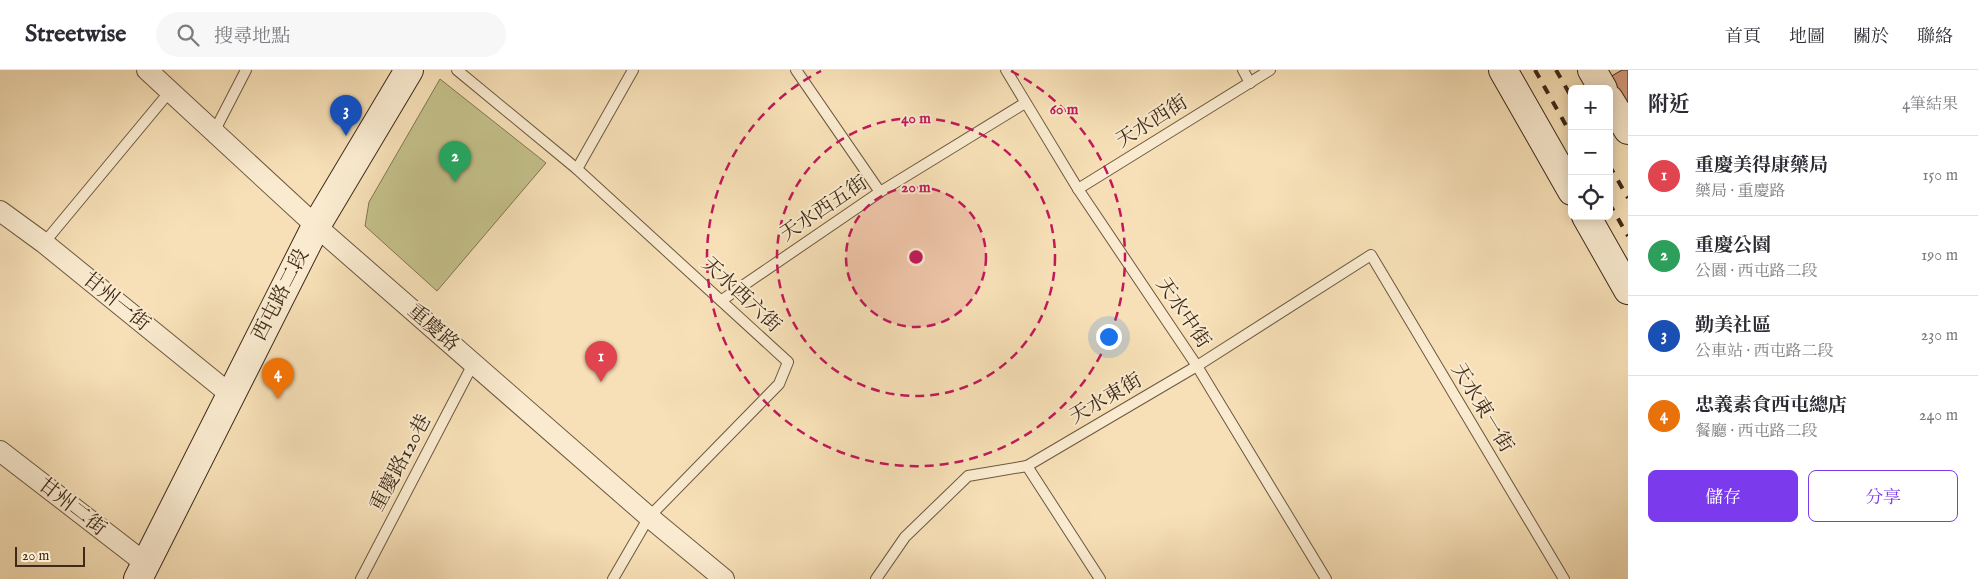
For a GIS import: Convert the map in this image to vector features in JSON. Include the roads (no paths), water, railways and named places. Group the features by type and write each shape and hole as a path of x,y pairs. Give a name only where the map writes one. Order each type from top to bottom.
{"street":[{"name":"重慶路","path":"147,70 171,90 316,226 649,517 724,579"},
{"name":"西屯路二段","path":"141,571 316,226 409,70"},
{"path":"1503,70 1568,184"},
{"path":"1592,70 1601,85"},
{"path":"1613,106 1628,130"},
{"name":"甘州一街","path":"0,211 44,243 231,394"},
{"path":"1588,220 1628,290"},
{"name":"甘州二街","path":"0,451 141,571"}],"lane":[{"path":"214,132 246,70"},
{"name":"天水西六街","path":"457,70 578,169 788,362 779,384 649,517 613,579"},
{"path":"578,169 633,70"},
{"path":"796,70 880,192"},
{"name":"天水中街","path":"1006,70 1078,189 1197,366 1326,579"},
{"path":"1242,70 1250,82"},
{"name":"天水西街","path":"1078,189 1270,70"},
{"path":"44,243 171,90"},
{"name":"天水西五街","path":"722,300 880,192 1025,103"},
{"name":"天水東街","path":"876,579 905,537 968,476 1027,466 1197,366 1371,255"},
{"name":"天水東一街","path":"1371,255 1564,579"},
{"name":"重慶路120巷","path":"360,579 473,364"},
{"path":"1027,466 1100,579"}],"railway":[{"path":"1535,70 1569,130"},
{"path":"1556,70 1568,91"},
{"path":"1613,172 1628,198"},
{"path":"1613,210 1628,236"}],"place":[{"name":"勤美社區","path":"346,136"},
{"name":"重慶公園","path":"455,182"},
{"name":"重慶美得康藥局","path":"601,382"},
{"name":"忠義素食西屯總店","path":"278,399"}]}
